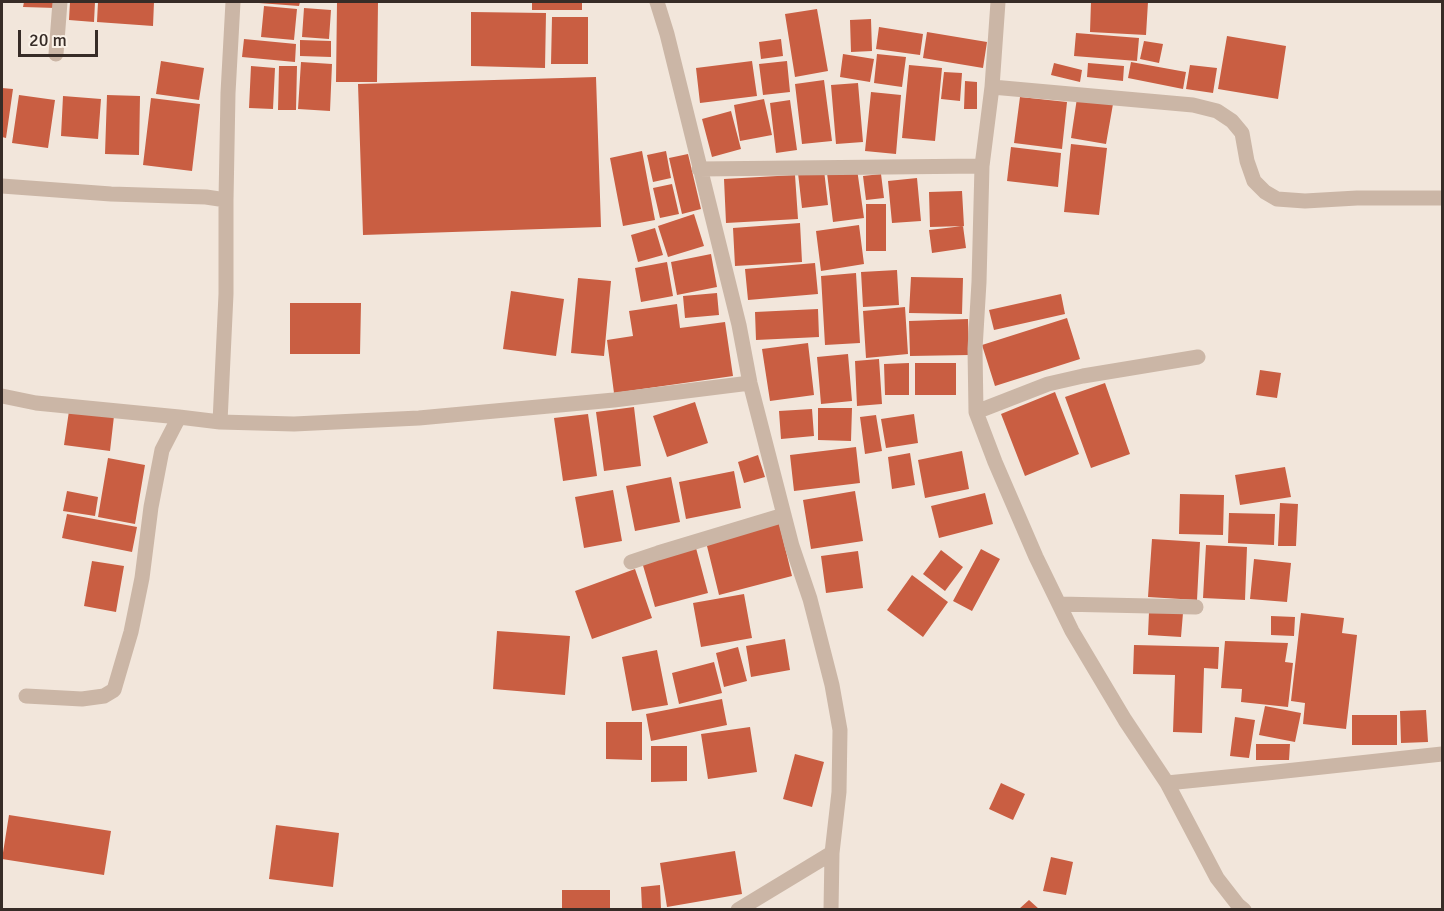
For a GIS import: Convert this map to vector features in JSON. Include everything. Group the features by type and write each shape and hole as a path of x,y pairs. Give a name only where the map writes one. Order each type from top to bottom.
{"street":[{"path":"56,54 60,2"},
{"path":"220,422 226,294 228,93 233,2"},
{"path":"657,2 667,34 739,325 750,383 784,516 830,674 840,730 839,792 832,853 831,909"},
{"path":"998,2 992,87 982,166 975,349 976,412 1036,557 1072,631 1119,710 1167,783 1217,878 1238,905 1244,909"},
{"path":"992,87 1171,102 1217,111 1232,121 1242,133 1247,161 1254,181 1265,192 1277,199 1305,201 1357,198 1443,198"},
{"path":"699,169 982,166"},
{"path":"2,186 226,200"},
{"path":"976,412 1048,384 1198,357"},
{"path":"2,396 36,403 220,422 294,424 419,418 614,400 750,383"},
{"path":"26,696 82,699 104,696 114,690 131,632 142,578 151,507 162,450 179,417"},
{"path":"631,562 784,516"},
{"path":"1059,603 1196,607"},
{"path":"1167,783 1443,753"},
{"path":"738,909 832,853"}],"building":[{"path":"24,2 57,2 56,8 23,7"},
{"path":"70,2 95,2 94,22 69,20"},
{"path":"98,2 154,2 153,26 97,22"},
{"path":"259,2 300,2 299,6"},
{"path":"337,2 378,2 377,82 336,82"},
{"path":"532,2 582,2 582,10 532,10"},
{"path":"1091,2 1148,2 1146,35 1090,32"},
{"path":"264,6 297,9 294,40 261,37"},
{"path":"304,8 331,10 329,39 302,37"},
{"path":"817,9 828,71 795,77 785,14"},
{"path":"471,12 546,13 545,68 471,66"},
{"path":"552,17 588,17 588,64 551,64"},
{"path":"871,19 872,51 851,52 850,20"},
{"path":"879,27 923,34 920,55 876,49"},
{"path":"927,32 987,42 983,68 923,58"},
{"path":"1076,33 1139,38 1137,61 1074,56"},
{"path":"1227,36 1286,46 1278,99 1218,89"},
{"path":"244,39 296,44 295,62 242,57"},
{"path":"781,39 783,56 761,59 759,42"},
{"path":"300,40 331,41 331,57 300,56"},
{"path":"1144,41 1163,44 1159,63 1140,59"},
{"path":"843,54 874,59 870,82 840,77"},
{"path":"877,54 906,57 902,87 874,83"},
{"path":"161,61 204,68 199,100 156,94"},
{"path":"752,61 757,96 700,103 696,68"},
{"path":"787,61 790,92 763,95 759,64"},
{"path":"301,62 332,64 330,111 298,109"},
{"path":"1131,62 1186,72 1183,89 1128,78"},
{"path":"1054,63 1082,70 1080,82 1051,75"},
{"path":"1088,63 1124,66 1123,81 1087,77"},
{"path":"909,65 942,68 935,141 902,138"},
{"path":"1190,65 1217,68 1213,93 1186,89"},
{"path":"251,66 275,68 273,109 249,108"},
{"path":"279,66 297,66 296,110 278,110"},
{"path":"944,72 962,73 960,101 941,99"},
{"path":"596,77 601,227 363,235 358,84"},
{"path":"824,80 832,141 802,144 795,84"},
{"path":"965,81 977,82 977,109 964,109"},
{"path":"858,83 863,142 836,144 831,85"},
{"path":"2,88 13,89 6,138 2,137"},
{"path":"871,92 901,95 896,154 865,151"},
{"path":"19,95 55,100 48,148 12,143"},
{"path":"107,95 140,96 139,155 105,154"},
{"path":"63,96 101,99 98,139 61,136"},
{"path":"1020,97 1067,102 1062,149 1014,143"},
{"path":"151,98 200,104 192,171 143,165"},
{"path":"1077,98 1113,104 1106,144 1071,138"},
{"path":"764,99 772,135 740,141 734,105"},
{"path":"790,100 797,150 776,153 770,103"},
{"path":"731,111 741,149 712,157 702,119"},
{"path":"1071,144 1107,148 1099,215 1064,212"},
{"path":"1011,147 1061,153 1058,187 1007,181"},
{"path":"642,151 655,220 623,226 610,158"},
{"path":"666,151 671,178 653,182 647,155"},
{"path":"688,154 701,209 682,214 669,158"},
{"path":"857,169 864,218 833,222 827,173"},
{"path":"824,170 828,205 802,208 798,173"},
{"path":"881,174 884,198 866,200 863,176"},
{"path":"795,175 798,219 726,223 724,179"},
{"path":"917,178 921,221 892,223 888,181"},
{"path":"672,184 679,214 660,218 653,188"},
{"path":"962,191 964,226 930,227 929,192"},
{"path":"866,204 886,204 886,251 866,251"},
{"path":"694,214 704,246 668,257 658,226"},
{"path":"800,223 802,262 735,266 733,228"},
{"path":"859,225 864,264 821,271 816,231"},
{"path":"963,226 966,248 932,253 929,230"},
{"path":"655,228 663,255 638,262 631,235"},
{"path":"711,254 717,287 677,295 671,262"},
{"path":"667,262 673,296 641,302 635,268"},
{"path":"815,263 818,294 748,300 745,269"},
{"path":"897,270 899,305 863,307 861,272"},
{"path":"856,273 860,343 825,345 821,276"},
{"path":"911,277 963,278 962,314 909,313"},
{"path":"578,278 611,281 604,356 571,353"},
{"path":"511,291 564,299 556,356 503,349"},
{"path":"717,293 719,315 685,318 683,296"},
{"path":"1061,294 1065,314 994,330 989,310"},
{"path":"290,303 361,303 360,354 290,354"},
{"path":"677,304 680,328 725,322 733,376 614,393 607,340 633,336 629,311"},
{"path":"905,307 908,354 866,358 863,311"},
{"path":"818,309 819,337 756,340 755,312"},
{"path":"1067,318 1080,359 995,386 982,345"},
{"path":"968,319 969,355 910,356 909,321"},
{"path":"808,343 814,395 770,401 762,349"},
{"path":"848,354 852,401 821,404 817,357"},
{"path":"879,359 882,404 857,406 855,361"},
{"path":"909,363 909,395 885,395 884,364"},
{"path":"915,363 956,363 956,395 915,395"},
{"path":"1260,370 1281,373 1277,398 1256,395"},
{"path":"1105,383 1130,454 1091,468 1065,397"},
{"path":"1055,392 1079,454 1025,476 1001,414"},
{"path":"695,402 708,443 667,457 653,416"},
{"path":"634,407 641,466 604,471 596,412"},
{"path":"818,408 852,408 851,441 818,440"},
{"path":"812,409 814,436 781,439 779,411"},
{"path":"69,411 114,416 110,451 64,445"},
{"path":"588,414 597,476 563,481 554,418"},
{"path":"914,414 918,443 886,448 881,419"},
{"path":"876,415 882,451 865,454 860,417"},
{"path":"856,447 860,483 794,491 790,455"},
{"path":"962,451 969,489 925,498 918,460"},
{"path":"910,453 915,485 892,489 888,457"},
{"path":"758,455 765,477 744,483 738,462"},
{"path":"108,458 145,465 135,524 98,517"},
{"path":"1285,467 1291,497 1240,505 1235,475"},
{"path":"734,471 741,508 686,519 679,482"},
{"path":"671,477 680,522 635,531 626,486"},
{"path":"613,490 622,541 584,548 575,497"},
{"path":"67,491 98,497 95,516 63,511"},
{"path":"855,491 863,541 811,549 803,500"},
{"path":"985,493 993,524 939,538 931,506"},
{"path":"1180,494 1224,495 1223,535 1179,534"},
{"path":"1280,503 1298,504 1296,546 1278,546"},
{"path":"1229,513 1275,514 1274,545 1228,543"},
{"path":"67,514 137,527 132,552 62,538"},
{"path":"779,523 792,576 719,595 706,542"},
{"path":"1152,539 1200,542 1197,600 1148,597"},
{"path":"1206,545 1247,547 1245,600 1203,598"},
{"path":"696,548 708,593 655,607 642,562"},
{"path":"981,549 1000,559 972,611 953,601"},
{"path":"941,550 963,567 945,591 923,574"},
{"path":"858,551 863,588 826,593 821,556"},
{"path":"1254,559 1291,563 1287,602 1250,599"},
{"path":"92,561 124,566 116,612 84,606"},
{"path":"635,569 652,618 592,639 575,591"},
{"path":"912,575 948,602 923,637 887,610"},
{"path":"744,594 752,638 701,647 693,603"},
{"path":"1149,612 1183,613 1181,637 1148,635"},
{"path":"1301,613 1344,618 1342,633 1357,635 1346,729 1303,724 1305,703 1291,701"},
{"path":"1271,616 1295,617 1294,636 1271,635"},
{"path":"497,631 570,636 565,695 493,689"},
{"path":"785,639 790,670 751,677 746,646"},
{"path":"1225,641 1288,643 1285,662 1293,663 1288,707 1241,702 1242,689 1221,688"},
{"path":"1134,645 1219,647 1218,669 1204,668 1202,733 1173,732 1175,675 1133,674"},
{"path":"738,647 747,681 724,687 716,653"},
{"path":"657,650 668,705 632,711 622,657"},
{"path":"714,662 722,693 679,704 672,673"},
{"path":"722,699 727,725 651,741 646,714"},
{"path":"1265,706 1301,713 1295,742 1259,735"},
{"path":"1426,710 1428,742 1401,743 1400,711"},
{"path":"1352,715 1397,715 1397,745 1352,745"},
{"path":"1235,717 1255,720 1249,758 1230,756"},
{"path":"606,722 642,722 642,760 606,759"},
{"path":"750,727 757,772 708,779 701,734"},
{"path":"1256,744 1290,744 1289,760 1256,760"},
{"path":"651,746 687,746 687,781 651,782"},
{"path":"795,754 824,762 812,807 783,799"},
{"path":"1001,783 1025,794 1013,820 989,809"},
{"path":"9,815 111,831 104,875 2,859"},
{"path":"276,825 339,833 333,887 269,879"},
{"path":"735,851 742,894 667,907 660,863"},
{"path":"1051,857 1073,862 1066,895 1043,891"},
{"path":"660,885 661,909 642,909 641,887"},
{"path":"562,890 610,890 610,909 562,909"},
{"path":"1029,900 1039,909 1019,909"}]}
